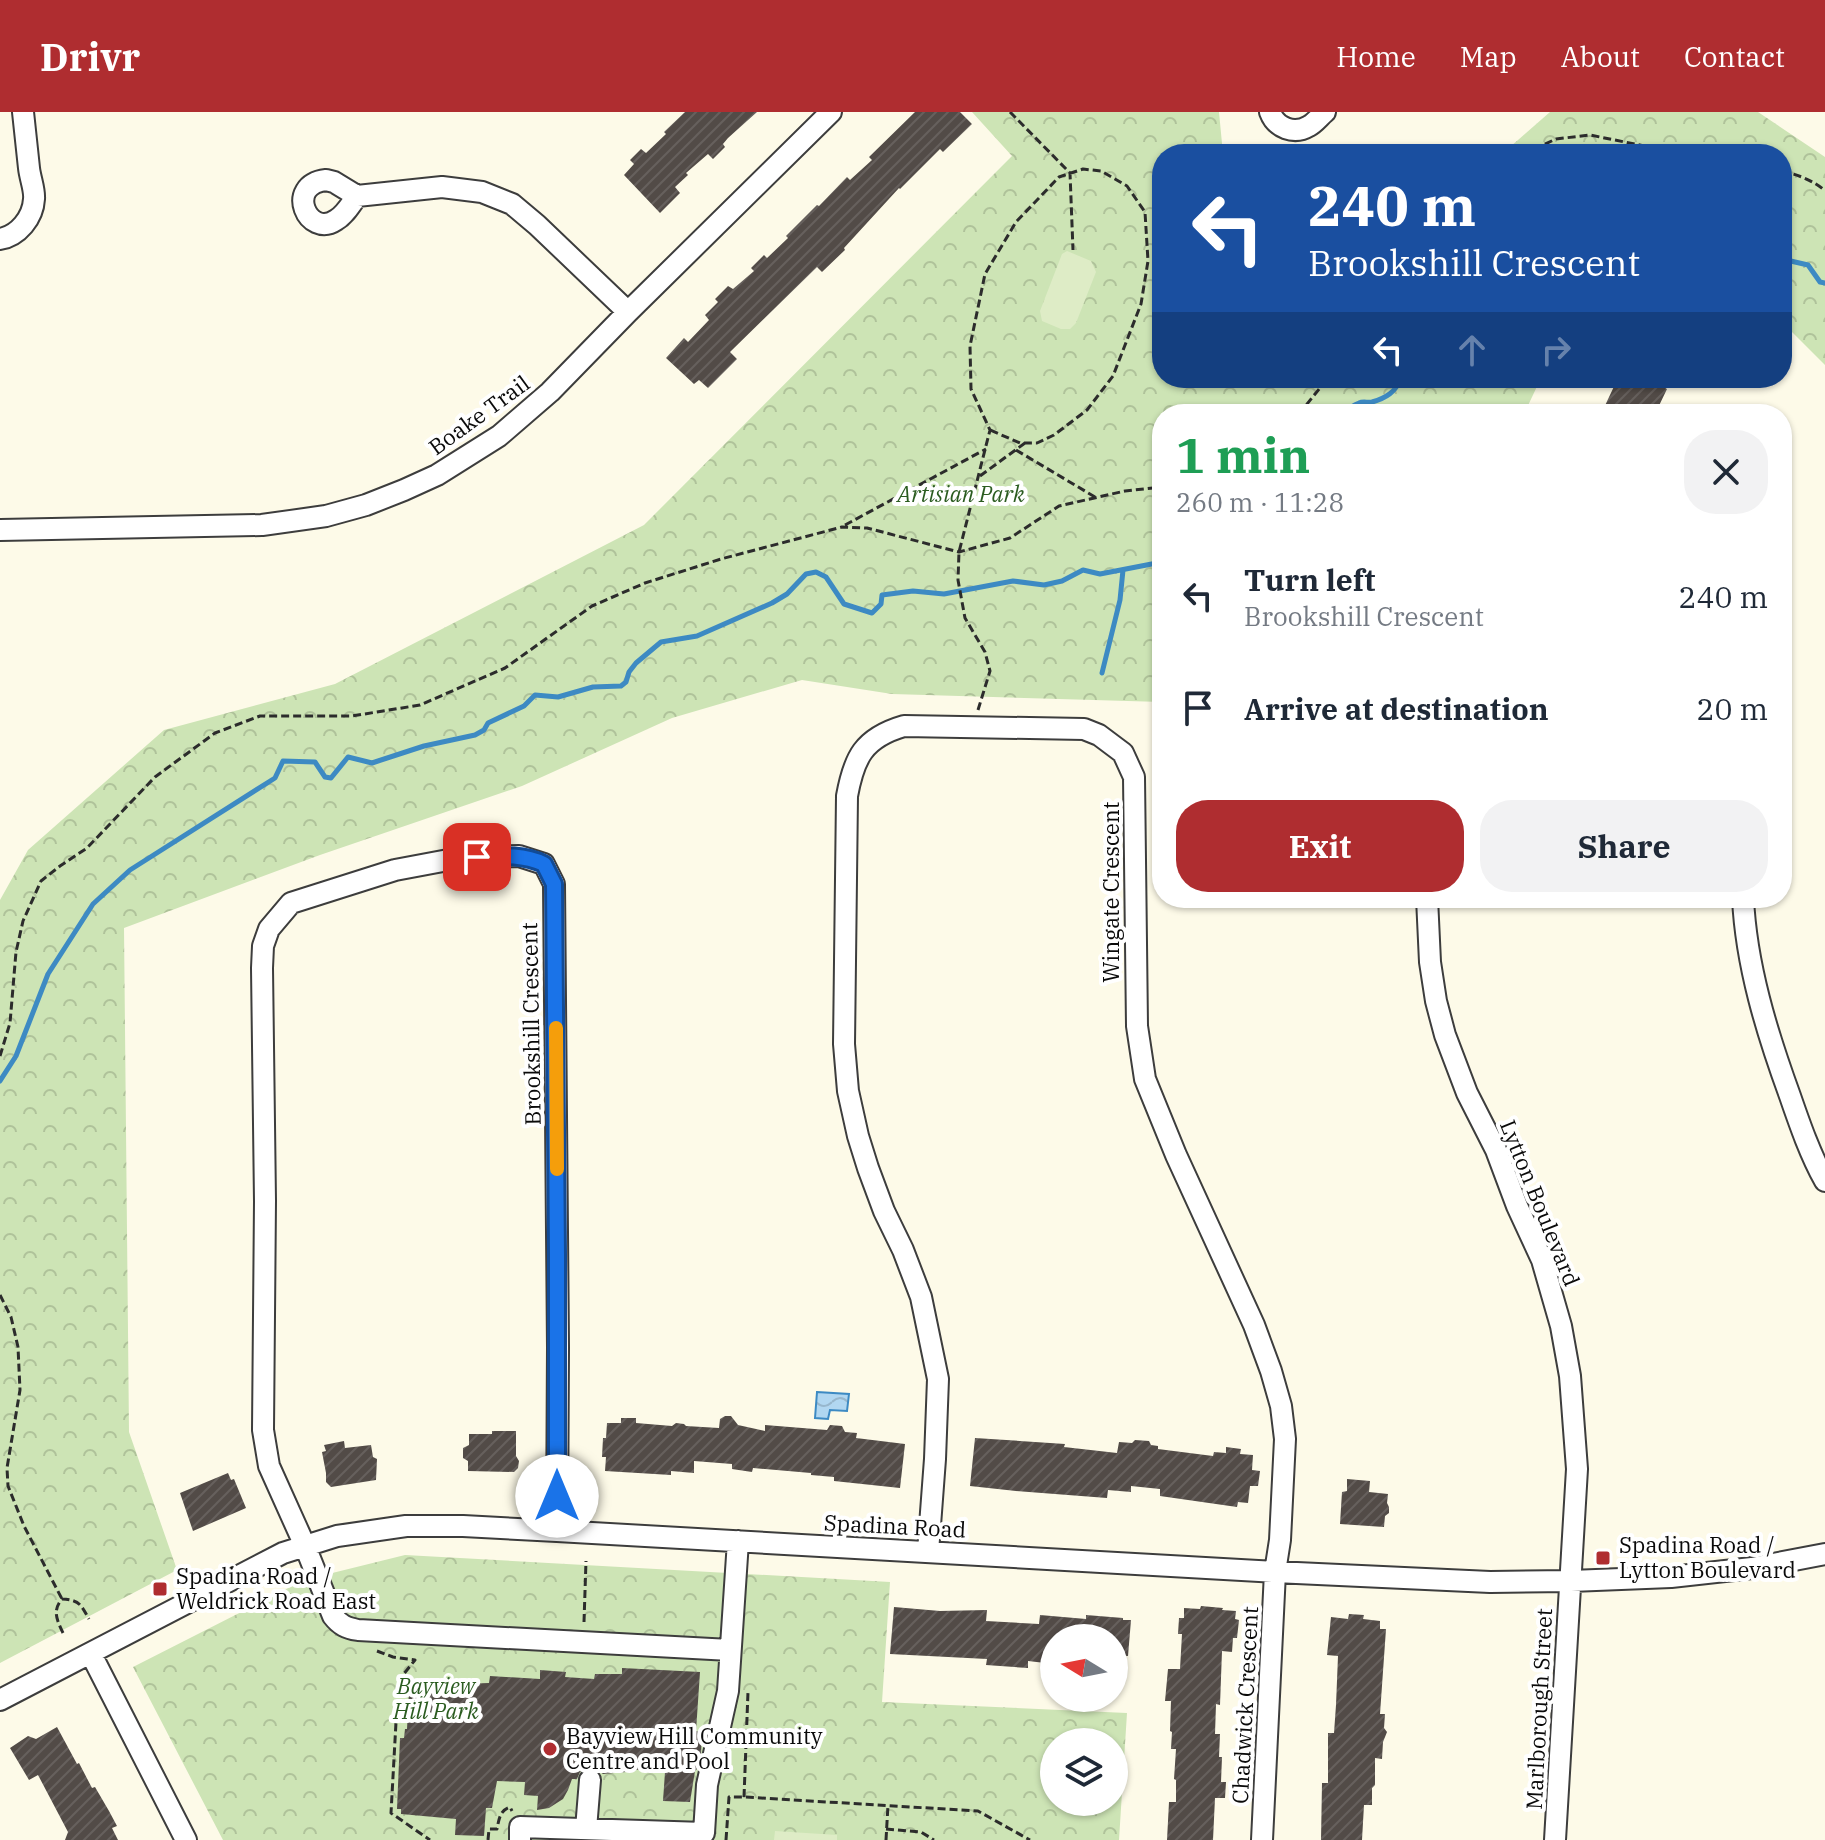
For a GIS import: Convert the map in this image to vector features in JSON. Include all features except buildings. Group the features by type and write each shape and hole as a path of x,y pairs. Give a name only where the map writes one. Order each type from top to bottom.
{"street":[{"path":"0,239 11,237 21,229 34,199 23,112"},
{"name":"Boake Trail","path":"0,530 262,525 326,516 366,505 437,475 499,436 550,392 831,112"},
{"path":"1270,112 1280,126 1298,131 1325,112"},
{"path":"357,196 442,187 482,192 512,204 549,235 628,312"},
{"name":"Wingate Crescent","path":"928,1552 938,1379 921,1297 868,1168 848,1091 844,1044 847,796 852,767 864,748 887,731 904,726 1084,729 1099,735 1123,753 1134,777 1137,1026 1145,1079 1176,1155 1254,1325 1281,1406 1285,1439 1280,1540 1275,1572"},
{"name":"Brookshill Crescent","path":"557,1531 554,884 544,864 532,859 519,856 459,858 395,870 291,903 269,929 263,946 263,1430 269,1466 333,1616 347,1628 730,1650"},
{"name":"Lytton Boulevard","path":"1427,908 1430,962 1445,1035 1467,1093 1496,1150 1542,1260 1561,1326 1570,1376 1577,1469 1571,1581"},
{"path":"1744,908 1756,983 1773,1048 1811,1156 1825,1181"},
{"name":"Spadina Road","path":"0,1700 283,1553 337,1536 406,1526 463,1526 1428,1580 1571,1581 1671,1577 1752,1568 1825,1554"},
{"path":"520,1840 520,1827 704,1833 707,1785 728,1691 738,1541"},
{"name":"Chadwick Crescent","path":"1262,1840 1275,1572"},
{"name":"Marlborough Street","path":"1555,1840 1571,1581"},
{"path":"91,1654 186,1840"},
{"path":"586,1829 590,1780"}],"path":[{"path":"1010,112 1070,173 1073,250"},
{"path":"1545,144 1556,139 1590,135 1635,144"},
{"path":"973,727 990,671 985,652 965,618 958,580 959,552 990,430 971,389 970,346 985,274 1016,222 1059,177 1083,169 1101,171 1127,186 1145,212 1148,261 1141,304 1113,376 1087,410 1054,435 1037,443 1020,443 990,430"},
{"path":"1792,174 1825,191"},
{"path":"1307,404 1320,388"},
{"path":"980,476 1026,443"},
{"path":"0,1056 10,1023 16,952 23,921 41,881 87,848 155,777 215,733 260,716 352,716 420,705 505,668 592,606 645,583 842,527 986,449"},
{"path":"1016,450 1096,498"},
{"path":"842,527 867,528 959,552 1010,538 1059,506 1152,488"},
{"path":"0,1295 15,1332 20,1390 7,1468 8,1486 24,1526 62,1599"},
{"path":"583,1642 586,1561"},
{"path":"63,1633 56,1616 56,1606 62,1599 73,1599 80,1604 89,1619"},
{"path":"366,1648 415,1660 398,1686 391,1813 430,1840"},
{"path":"726,1840 729,1797 978,1811 1030,1840"},
{"path":"886,1840 888,1805"},
{"path":"886,1829 921,1832 934,1840"}],"green space":[{"name":"Artisian Park","path":"972,112 1219,112 1222,144 1152,144 1152,388 1536,388 1529,404 1152,404 1152,702 892,694 802,680 672,718 522,786 320,855 124,928 129,1432 177,1570 0,1663 0,900 28,850 164,730 335,684 644,525 1012,156"},
{"path":"1550,112 1758,112 1825,157 1825,365 1792,332 1792,144 1513,144"},
{"path":"1067,251 1091,261 1096,272 1076,323 1070,329 1061,329 1042,321 1040,311 1062,254"},
{"name":"Bayview Hill Park","path":"405,1555 890,1582 882,1702 1040,1709 1040,1712 1127,1713 1126,1728 1040,1728 1040,1816 1121,1816 1119,1840 223,1840 133,1667 304,1580"},
{"path":"775,1831 837,1835 837,1840 774,1840"}],"water":[{"path":"817,1392 849,1394 847,1411 830,1410 828,1419 815,1418"}],"waterway":[{"path":"1792,261 1808,265 1820,282 1825,283"},
{"path":"1357,404 1372,402 1395,388"},
{"path":"0,1081 16,1056 48,974 93,904 130,870 275,778 283,761 315,762 325,777 331,778 348,757 372,763 424,746 475,735 484,730 488,723 524,706 535,695 558,697 593,687 621,686 636,663 661,642 697,636 772,603 787,594 806,574 816,572 826,577 844,604 872,613 881,604 882,595 913,591 944,594 1013,581 1044,585 1062,581 1083,570 1100,574 1152,564"},
{"path":"1102,673 1120,600 1123,570"}],"slow traffic":[{"path":"556,1028 557,1169"}],"place":[{"name":"Spadina Road / Lytton Boulevard","path":"1603,1558"},
{"name":"Spadina Road / Weldrick Road East","path":"160,1589"},
{"name":"Bayview Hill Community Centre and Pool","path":"550,1749"}],"route":[{"path":"477,857 519,856 532,859 544,864 554,884 557,1496"}]}
